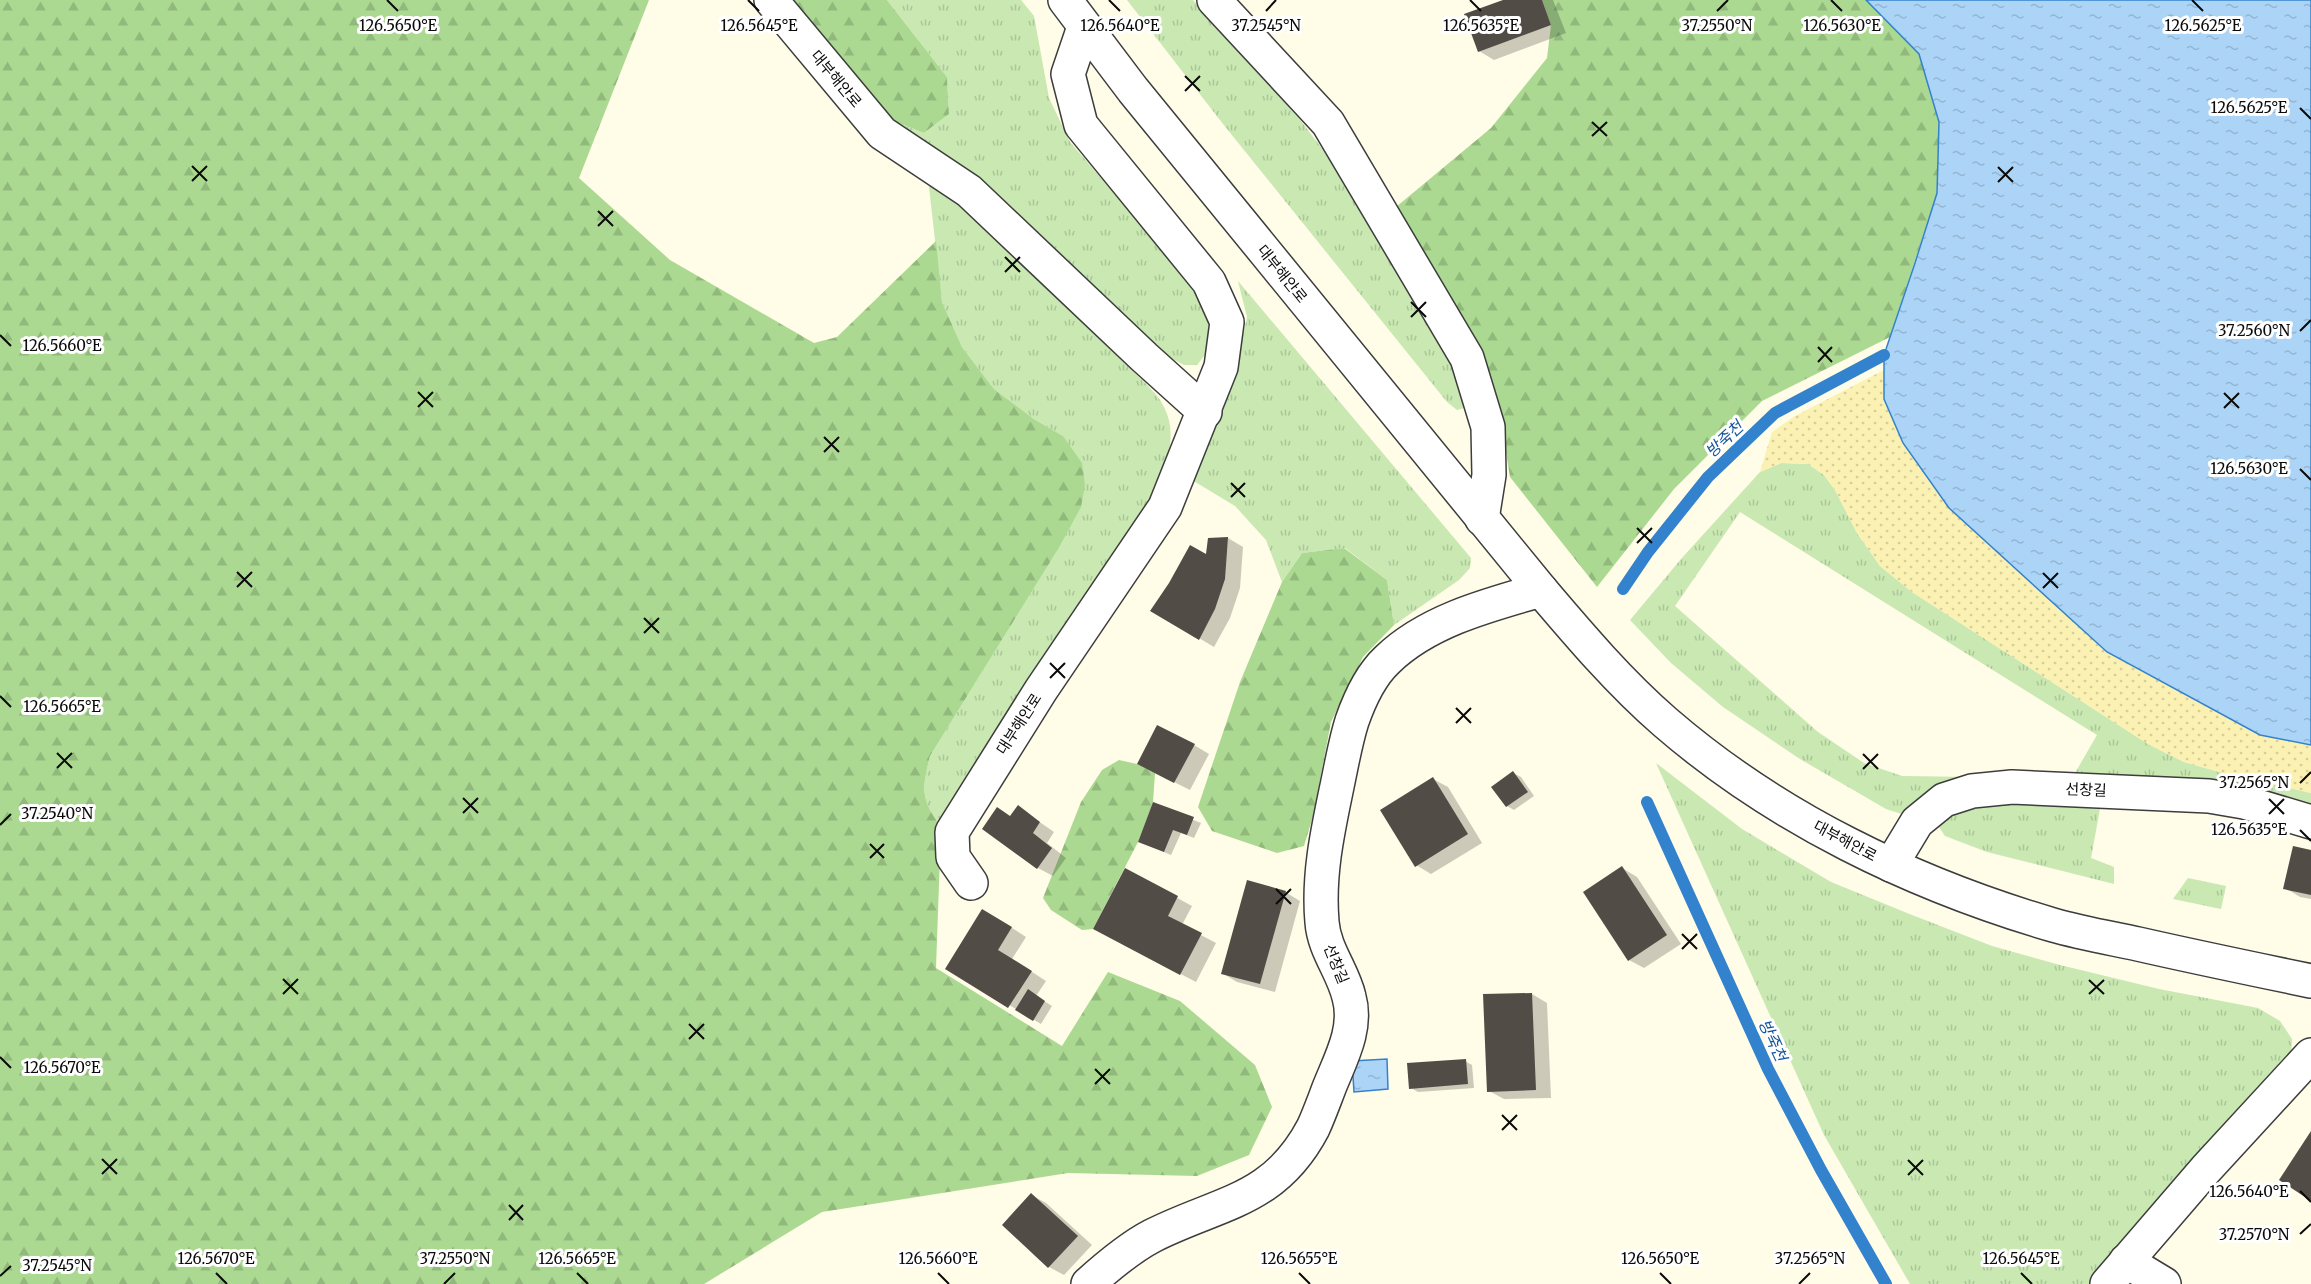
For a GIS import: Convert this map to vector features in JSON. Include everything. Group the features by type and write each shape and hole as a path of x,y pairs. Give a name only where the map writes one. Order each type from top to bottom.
{"street":[{"name":"대부해안로","path":"771,0 882,133 969,191 1205,412"},
{"name":"대부해안로","path":"1065,0 1141,99 1541,590 1594,652 1665,722 1738,778 1835,839 1917,878 2055,925 2228,965 2311,981"},
{"path":"1214,0 1328,123 1467,358 1488,427 1489,476 1482,519"},
{"name":"대부해안로","path":"971,883 953,857 952,832 1041,690 1165,507 1205,412 1221,367 1227,322 1209,282 1081,125 1068,74 1084,27"},
{"name":"선창길","path":"1088,1284 1127,1251 1152,1236 1240,1199 1262,1187 1283,1170 1300,1150 1314,1126 1348,1040 1352,1020 1350,998 1329,954 1322,924 1322,887 1324,847 1352,721 1368,687 1385,661 1408,642 1436,626 1541,590"},
{"name":"선창길","path":"1891,865 1917,822 1944,800 1982,790 2012,787 2209,796 2244,802 2311,822"},
{"path":"2164,1284 2117,1273 2311,1055"}],"green space":[{"path":"0,0 649,0 579,178 670,260 814,343 837,337 936,241 942,302 962,347 994,389 1034,419 1063,436 1082,463 1085,485 1081,507 1057,551 930,756 924,785 926,800 941,827 936,968 1062,1046 1108,972 1180,1001 1255,1065 1272,1107 1249,1155 1197,1176 1068,1173 822,1212 704,1284 0,1284"},
{"path":"785,0 887,0 947,77 949,114 924,133 891,120"},
{"path":"887,0 1021,0 1034,16 1049,98 1070,142 1182,272 1209,317 1208,351 1197,365 1184,365 1161,353 891,120 924,133 949,114 947,77"},
{"path":"1127,0 1193,0 1301,121 1336,167 1444,340 1466,401 1464,408 1457,410 1447,402 1223,124"},
{"path":"1542,0 1866,0 1919,54 1939,122 1937,193 1890,337 1762,401 1674,489 1597,587 1510,477 1500,416 1483,355 1396,207 1491,128 1547,58 1551,25"},
{"path":"928,178 955,198 1149,387 1163,405 1169,419 1171,433 1167,461 1144,515 941,827 926,800 924,785 930,756 1057,551 1063,436 1034,419 994,389 962,347 942,302"},
{"path":"1238,281 1471,558 1470,568 1459,580 1394,625 1387,580 1345,548 1302,553 1282,582 1266,540 1235,506 1192,480 1238,358 1247,317"},
{"path":"1781,463 1808,464 1824,475 1835,490 1857,533 1880,566 1912,592 2148,744 2184,762 2311,793 2311,813 2071,780 2097,735 1740,512 1675,606 1818,732 1864,763 1902,776 1973,777 1908,816 1886,809 1800,759 1723,707 1671,663 1630,620 1681,559 1760,472"},
{"path":"1344,548 1387,580 1394,625 1363,657 1331,722 1313,816 1304,846 1277,853 1212,831 1198,807 1240,682 1282,582 1302,553"},
{"path":"1119,760 1137,764 1155,773 1153,802 1138,842 1093,929 1082,930 1051,910 1043,898 1081,802 1102,770"},
{"path":"1656,763 1742,829 1831,882 1912,915 1992,946 2060,965 2159,989 2258,1008 2280,1021 2292,1039 2291,1062 2097,1284 1910,1284 1824,1135"},
{"path":"1971,801 2101,803 2091,858 2114,867 2114,884 1987,852 1945,836 1939,827 1945,816"},
{"path":"2188,878 2226,886 2221,909 2173,899"}],"sand":[{"path":"1884,370 1884,399 1903,443 1949,508 2107,652 2260,735 2311,745 2311,793 2184,762 2148,744 1912,592 1880,566 1857,533 1835,490 1824,475 1808,464 1781,463 1760,472 1772,432 1795,416"}],"water":[{"path":"1866,0 2311,0 2311,745 2260,735 2107,652 1949,508 1903,443 1884,399 1884,355 1937,193 1939,122 1919,54"},
{"path":"1387,1059 1388,1089 1354,1092 1352,1061"}],"building":[{"path":"1503,0 1542,0 1551,25 1478,52 1464,14"},
{"path":"1228,537 1225,579 1215,609 1199,640 1150,611 1190,545 1206,554 1208,538"},
{"path":"1157,725 1195,744 1174,783 1137,764"},
{"path":"1513,771 1528,792 1506,807 1491,787"},
{"path":"1433,777 1468,834 1415,867 1380,810"},
{"path":"1153,802 1194,817 1187,835 1173,830 1164,852 1138,842"},
{"path":"1018,805 1040,822 1033,833 1052,848 1037,869 982,829 997,807 1010,816"},
{"path":"2293,846 2311,850 2311,895 2283,889"},
{"path":"1622,866 1667,935 1628,961 1583,892"},
{"path":"1125,868 1178,896 1168,916 1202,933 1180,975 1093,929"},
{"path":"1247,880 1286,891 1260,984 1221,974"},
{"path":"982,909 1012,927 998,950 1032,971 1008,1008 945,969"},
{"path":"1028,989 1045,1001 1033,1021 1015,1010"},
{"path":"1532,993 1536,1090 1487,1092 1483,994"},
{"path":"1466,1059 1468,1084 1409,1089 1407,1063"},
{"path":"2311,1131 2311,1201 2279,1180"},
{"path":"1031,1193 1078,1236 1048,1268 1002,1225"}],"waterway":[{"name":"방죽천","path":"1623,589 1648,552 1708,477 1775,413 1884,355"},
{"name":"방죽천","path":"1647,802 1768,1069 1821,1170 1886,1284"}]}
